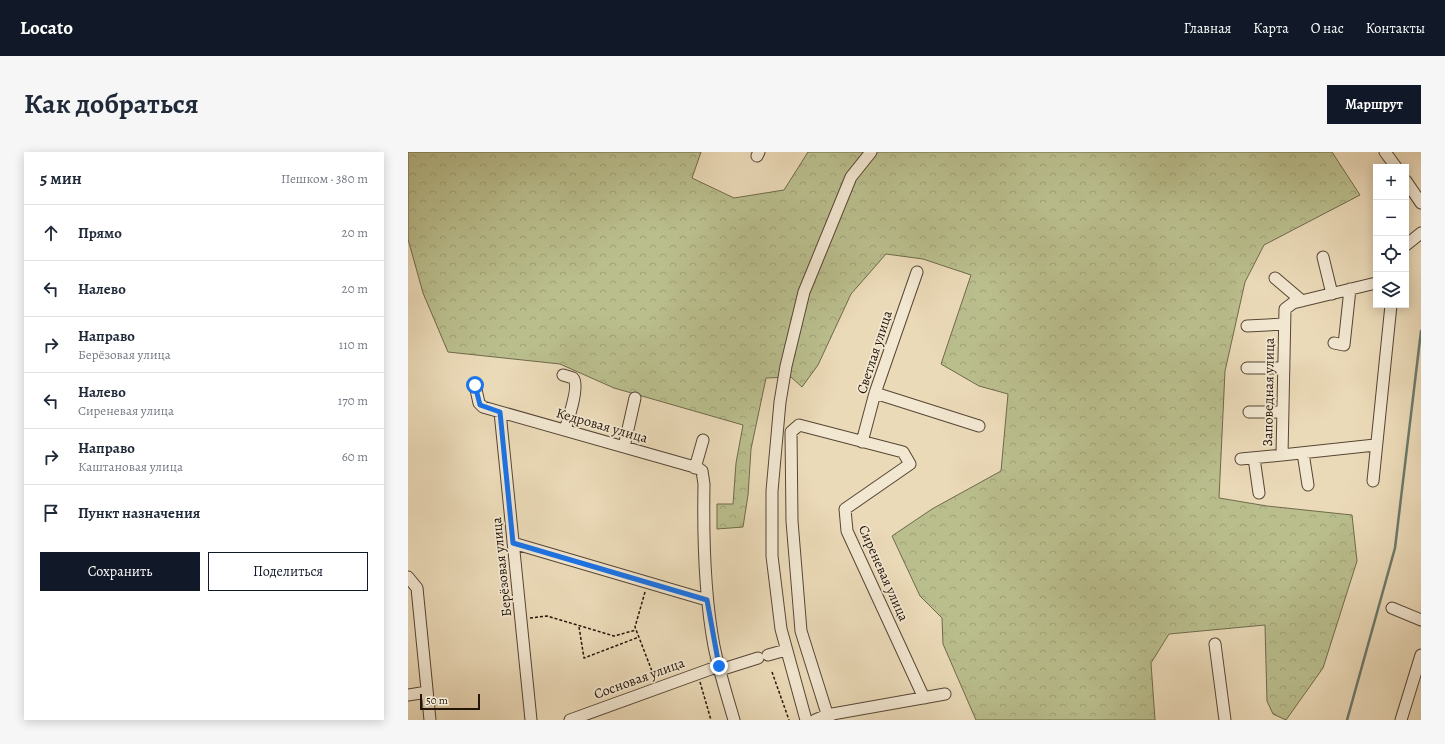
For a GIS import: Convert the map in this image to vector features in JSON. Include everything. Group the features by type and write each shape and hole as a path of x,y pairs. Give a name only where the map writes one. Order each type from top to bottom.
{"street":[{"path":"806,720 786,650 774,582 772,514 774,456 786,366 804,292 851,177 871,152"},
{"path":"1385,152 1394,164"},
{"path":"1409,185 1421,203"},
{"path":"1409,243 1421,233"},
{"path":"1323,257 1332,294"},
{"name":"Светлая улица","path":"862,442 875,393 917,272"},
{"path":"1275,278 1302,301"},
{"name":"Заповедная улица","path":"1373,284 1302,301 1288,306 1285,313 1284,324 1282,455 1376,445"},
{"path":"1334,344 1344,344 1350,289"},
{"path":"1373,481 1391,308"},
{"path":"1247,326 1284,324"},
{"path":"1247,368 1284,368"},
{"path":"563,375 573,378 575,381 573,403 565,430"},
{"name":"Кедровая улица","path":"475,385 480,405 695,468"},
{"path":"875,393 979,426"},
{"path":"624,447 635,398"},
{"name":"Берёзовая улица","path":"500,412 531,720"},
{"path":"1249,412 1283,412"},
{"path":"828,718 801,630 792,522 791,432 799,425 862,442"},
{"path":"703,440 695,468 702,471 703,476 703,536 707,600 719,668 734,720"},
{"name":"Сиреневая улица","path":"862,442 903,452 910,464 845,509 847,531 924,698"},
{"path":"1303,453 1308,485"},
{"path":"1240,459 1282,455"},
{"path":"1254,458 1259,493"},
{"path":"513,543 707,600"},
{"path":"408,577 417,588 430,720"},
{"path":"1392,608 1421,620"},
{"path":"1215,644 1225,720"},
{"name":"Сосновая улица","path":"570,720 697,673 786,650"},
{"path":"1401,720 1421,655"},
{"path":"408,695 427,692"},
{"path":"815,720 945,694"}],"path":[{"path":"647,582 636,630 658,687"},
{"path":"521,619 545,616 617,636 636,630"},
{"path":"579,626 584,658 639,638"},
{"path":"772,672 789,720"},
{"path":"697,673 711,720"}],"green space":[{"path":"408,152 701,152 692,178 734,198 784,190 808,152 1332,152 1360,195 1264,245 1245,282 1225,371 1219,498 1267,506 1352,515 1357,561 1323,668 1286,720 1273,714 1267,701 1265,625 1169,634 1151,663 1155,720 976,720 943,644 942,618 920,596 892,536 932,509 1001,471 1008,394 979,386 941,364 971,275 923,259 886,254 851,294 818,365 802,387 791,377 766,378 751,449 748,495 743,527 717,529 717,504 733,504 736,463 743,425 614,388 560,364 448,352 423,293 408,239"}],"waterway":[{"path":"1347,720 1395,548 1421,331"}],"route":[{"path":"475,385 480,405 500,412 513,543 707,600 714,646 719,666"}]}
